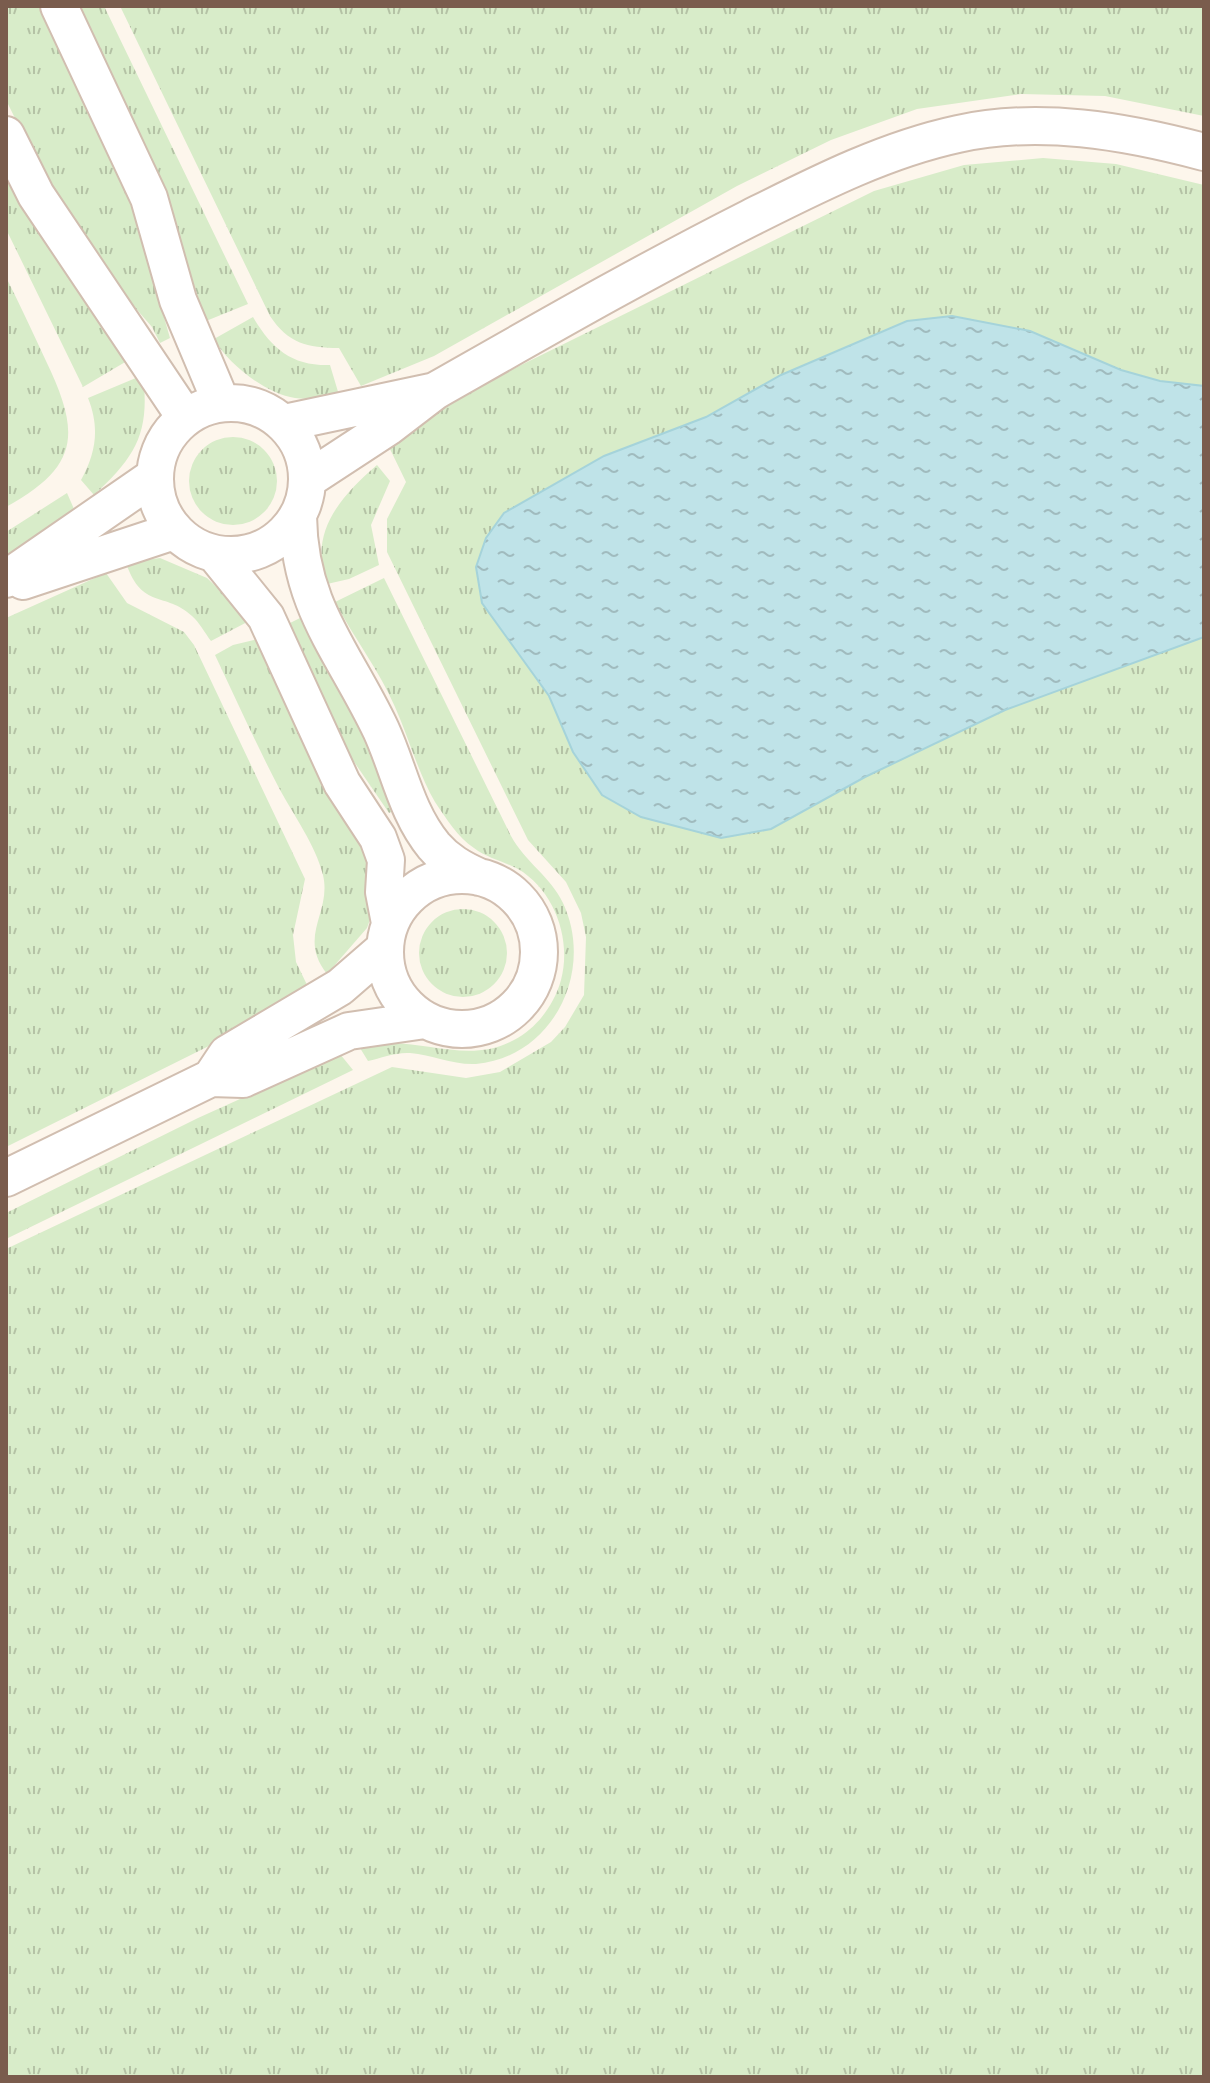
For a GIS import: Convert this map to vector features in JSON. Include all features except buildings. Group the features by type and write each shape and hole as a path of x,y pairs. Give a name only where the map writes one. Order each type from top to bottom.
{"street":[{"path":"59,6 149,198 178,300 221,402"},
{"path":"307,480 388,427 435,391 661,263 826,180 898,151 959,133 1044,125 1142,135 1204,152"},
{"path":"6,135 36,195 185,417"},
{"path":"284,423 435,391"},
{"path":"215,554 266,617 342,783 378,838 386,860 384,892 388,975 395,991 406,1006 425,1020 453,1029 489,1025 518,1004 536,973 538,938 532,921 511,893 453,865 436,848 401,788 382,732 310,595 299,555 298,516 307,480 300,444 284,423 261,408 221,402 185,417 167,435 156,459 155,476 161,511 174,531 193,546 215,554 239,555 261,549 282,536 298,516"},
{"path":"6,579 155,476"},
{"path":"6,587 174,531"},
{"path":"211,1078 227,1054 340,987 388,935 399,907 426,883 452,876 479,877"},
{"path":"6,1178 211,1078 243,1079 349,1031 425,1020"}],"green space":[{"path":"6,6 42,6 116,152 150,256 170,338 160,343 152,327 104,272 52,193 6,100"},
{"path":"78,6 104,6 248,304 206,321 153,162"},
{"path":"120,6 1204,6 1204,116 1105,96 1021,94 917,109 831,140 737,186 434,356 361,386 339,348 299,342 284,332 270,316"},
{"path":"1043,158 1116,164 1204,185 1204,2077 6,2077 6,1249 392,1067 466,1078 500,1072 551,1042 565,1027 584,995 586,937 581,913 566,882 528,840 387,552 387,519 406,482 390,449 423,417 452,399 874,191 964,165"},
{"path":"6,175 47,245 132,358 83,387 6,229"},
{"path":"6,277 57,386 68,428 67,445 61,462 31,492 6,507"},
{"path":"253,317 284,353 305,362 330,365 339,395 295,398 272,391 238,368 214,339"},
{"path":"143,375 144,413 137,442 120,468 94,495 81,480 95,440 88,398"},
{"path":"233,437 258,444 270,456 277,481 270,506 258,518 233,525 208,518 196,506 189,481 196,456 208,444"},
{"path":"377,465 390,481 371,525 379,565 349,579 327,584 322,566 322,548 331,517 351,490"},
{"path":"67,493 74,509 6,558 6,532"},
{"path":"160,558 207,578 251,620 211,641 195,618 182,608 139,588 126,563"},
{"path":"106,573 127,603 184,632 194,645 305,879 293,935 296,962 309,989 227,1037 6,1147 6,618"},
{"path":"384,578 511,836 558,894 572,929 574,956 570,982 546,1028 527,1045 503,1058 476,1064 410,1053 368,1061 360,1048 399,1044 476,1051 495,1048 514,1040 537,1022 558,989 564,964 562,932 541,889 518,869 468,844 435,802 389,693 335,602"},
{"path":"302,617 333,667 399,808 389,813 346,750 321,703 290,623"},
{"path":"258,639 358,818 377,900 367,928 327,974 315,948 325,889 323,875 310,841 285,799 215,655 233,645"},
{"path":"454,909 472,909 488,916 500,928 507,944 507,962 500,978 488,990 472,997 454,997 438,990 426,978 419,962 419,944 426,928 438,916"},
{"path":"340,1054 353,1070 6,1239 6,1213 198,1118"}],"water":[{"path":"952,316 1030,331 1121,370 1160,381 1204,386 1204,637 1005,710 865,777 771,829 721,838 641,817 602,795 573,752 549,696 482,603 476,567 486,538 504,513 604,456 706,417 781,375 907,321"}]}
